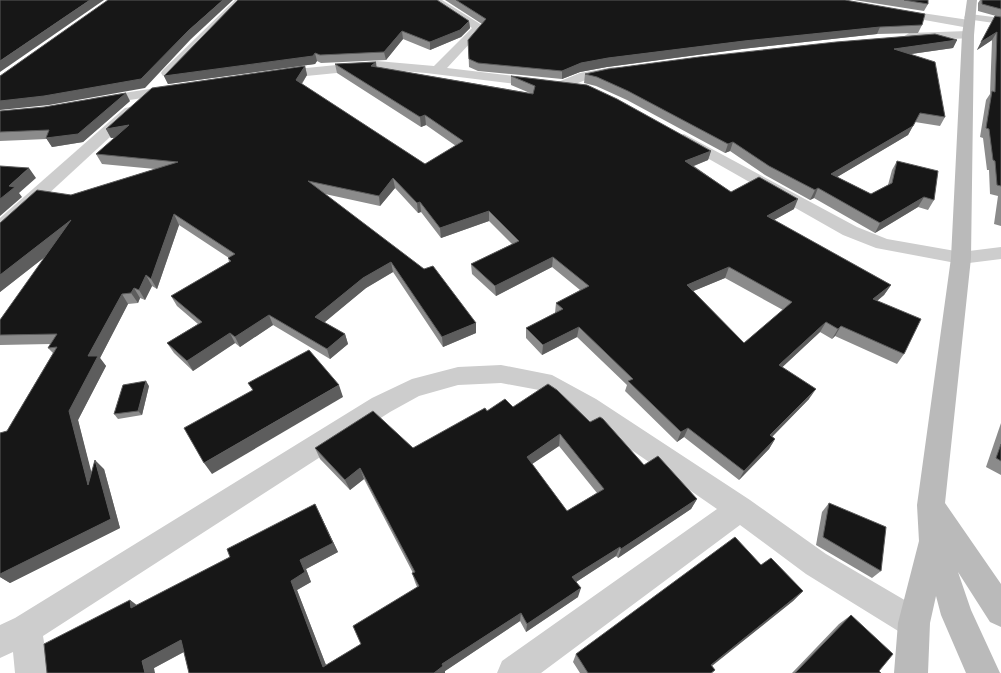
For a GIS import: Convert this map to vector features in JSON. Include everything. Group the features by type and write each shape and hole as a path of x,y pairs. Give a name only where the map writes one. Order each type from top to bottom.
{"street":[{"path":"0,228 151,92 196,42 241,0"},
{"path":"434,0 479,27 438,70"},
{"path":"886,10 1001,21"},
{"path":"896,38 970,19"},
{"path":"970,19 960,258 931,505 933,541 957,615 983,673"},
{"path":"262,77 307,70 377,64 438,70 590,90"},
{"path":"563,86 585,76 622,70"},
{"path":"86,104 188,87"},
{"path":"670,131 850,231 883,244 960,258 1001,253"},
{"path":"32,673 13,636 381,405 412,388 458,376 501,374 544,382 586,406 740,509 816,564 914,623"},
{"path":"931,505 989,582 1001,611"},
{"path":"514,673 740,509"},
{"path":"911,673 914,623 933,541"}],"building":[{"path":"0,0 90,0 0,61"},
{"path":"108,0 223,0 188,31 141,79 44,96 0,101 0,76"},
{"path":"238,0 437,0 469,21 460,30 430,42 402,31 384,52 320,55 315,53 313,56 164,76"},
{"path":"456,0 845,0 925,14 922,25 880,27 744,41 608,58 581,63 562,71 478,63 469,59 468,40 486,19"},
{"path":"904,0 928,0 928,4"},
{"path":"982,0 1001,0 1001,9 982,4"},
{"path":"995,16 1001,17 1001,186 997,185 995,161 993,160 989,129 986,128 992,91 995,92 997,32 981,42"},
{"path":"935,34 957,40 894,49 935,62 945,117 920,113 913,126 831,174 871,194 892,183 897,161 938,171 934,200 924,197 880,223 818,188 815,190 769,166 733,142 728,144 628,91 597,77 585,74 608,69 699,57 836,42"},
{"path":"376,62 371,66 533,94 535,86 511,76 587,85 617,99 711,151 685,161 731,192 759,177 798,199 767,216 891,285 873,299 921,319 904,354 841,326 838,329 826,322 779,365 816,389 770,435 775,439 744,471 688,428 681,432 628,381 633,379 579,327 543,345 526,328 563,309 556,303 589,286 553,257 495,286 471,264 519,241 489,211 440,228 420,202 417,203 393,178 379,196 308,181 424,269 433,266 476,323 442,337 391,262 363,278 315,317 345,334 327,349 269,315 235,337 230,333 187,361 167,343 202,322 171,296 231,261 228,258 235,254 174,214 151,279 146,275 139,290 134,288 131,293 122,294 88,356 98,356 69,411 88,485 95,460 111,519 0,574 0,433 7,431 57,347 48,348 57,334 0,335 0,320 71,220 0,275 0,223 37,190 71,195 178,162 96,154 129,125 106,129 152,88 305,66 296,80 425,164 463,141 425,115 420,117 335,64","holes":["729,267 792,302 744,343 687,285"]},
{"path":"126,93 78,134 46,138 49,130 0,132 0,111 44,107"},
{"path":"0,166 29,168 9,186 15,187 0,199"},
{"path":"309,350 339,385 204,463 184,428 253,390 248,383"},
{"path":"146,381 138,411 114,414 123,385"},
{"path":"548,384 557,390 590,422 600,417 603,419 644,465 658,456 697,499 621,549 620,547 572,577 581,588 527,624 521,613 442,664 443,666 434,673 189,673 181,640 142,661 145,673 47,673 44,644 130,600 131,608 230,557 227,549 315,504 333,543 300,560 305,572 291,581 323,667 361,644 353,626 419,586 412,573 415,572 360,468 345,480 315,448 373,411 413,448 485,408 487,411 505,399 513,407","holes":["560,434 604,489 567,511 527,457"]},
{"path":"1001,444 1001,461 996,458"},
{"path":"829,503 886,527 881,571 823,537"},
{"path":"735,537 761,565 771,558 803,591 711,665 715,670 711,673 588,673 576,654"},
{"path":"851,615 893,654 879,671 881,673 795,673"}]}
